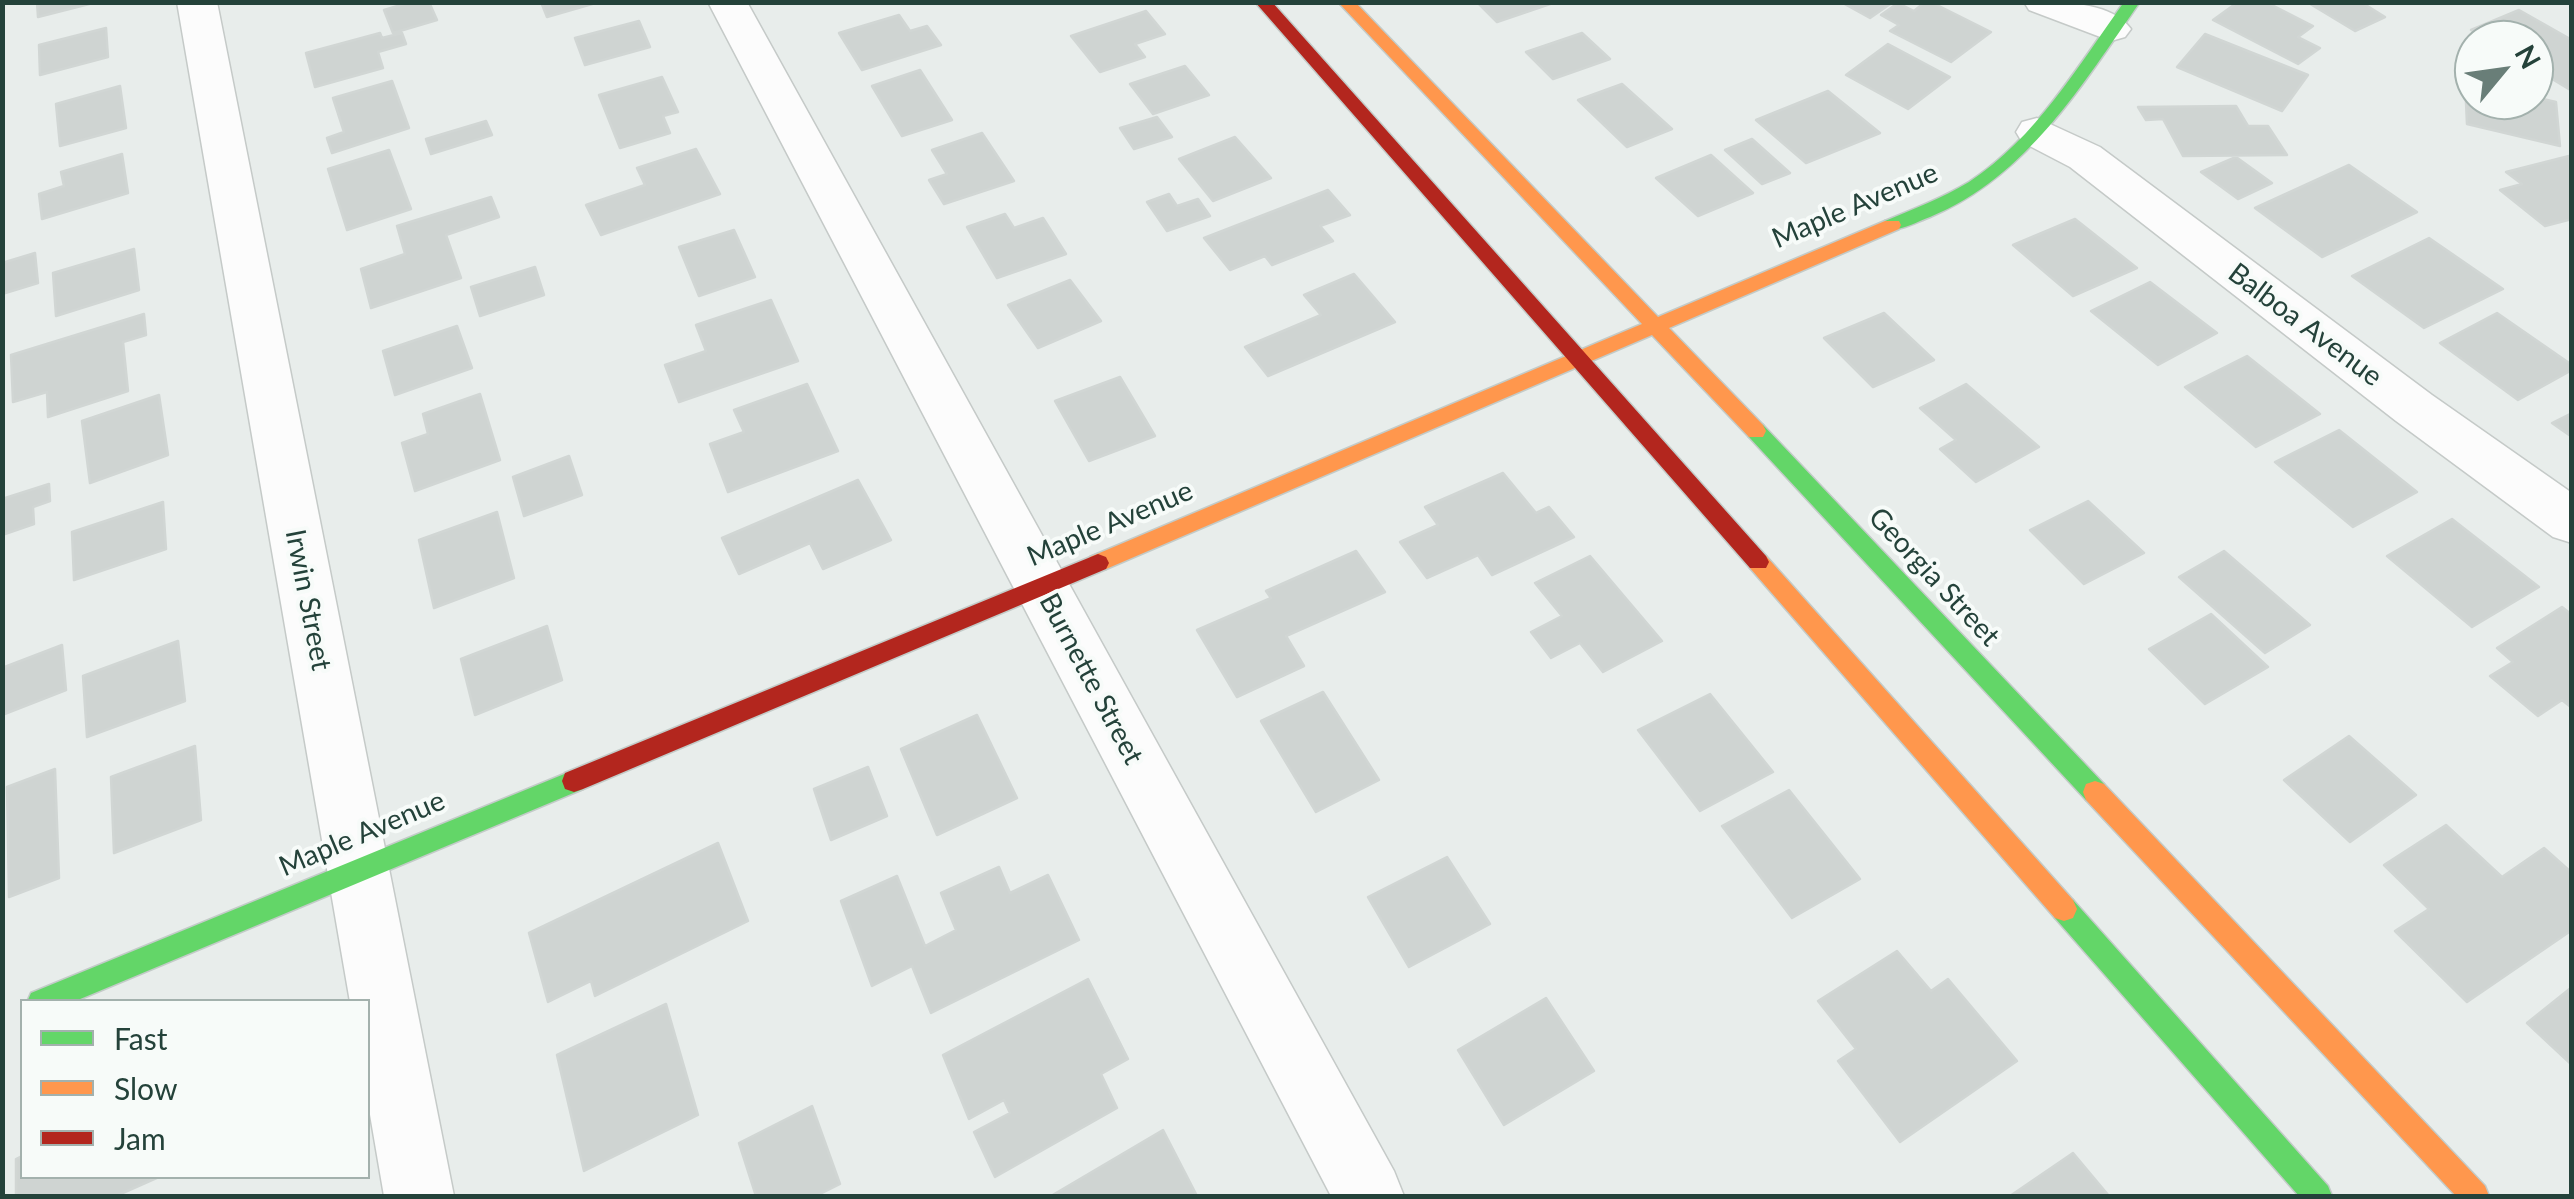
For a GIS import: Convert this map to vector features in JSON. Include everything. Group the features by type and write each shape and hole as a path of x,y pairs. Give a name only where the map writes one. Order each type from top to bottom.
{"main road":[{"path":"1263,2 2318,1196"},
{"name":"Georgia Street","path":"1346,2 1494,162 1654,323 2474,1196"},
{"name":"Maple Avenue","path":"47,999 1042,586 1654,323 1952,200 2009,159 2037,132 2122,16"}],"street":[{"name":"Irwin Street","path":"197,2 420,1196"},
{"name":"Burnette Street","path":"727,2 1370,1196"},
{"path":"2043,2 2122,16"},
{"name":"Balboa Avenue","path":"2037,132 2085,157 2414,408 2572,522"}],"building":[{"path":"37,2 97,2 38,17"},
{"path":"411,2 429,2 437,20 393,33 384,10"},
{"path":"541,2 599,2 547,17"},
{"path":"1477,2 1548,2 1550,4 1497,22"},
{"path":"1841,2 1893,2 1870,18"},
{"path":"1925,2 1991,32 1951,62 1890,31 1899,25 1881,15 1898,3 1914,11"},
{"path":"2238,2 2266,2 2313,26 2298,37 2320,48 2298,64 2213,20"},
{"path":"2307,2 2361,2 2385,17 2355,31"},
{"path":"2519,10 2537,20 2495,20"},
{"path":"1146,11 1165,34 1135,44 1145,57 1100,72 1071,36"},
{"path":"899,15 910,31 927,26 941,45 862,70 839,33"},
{"path":"639,21 650,47 585,65 575,38"},
{"path":"106,28 108,57 40,75 39,45"},
{"path":"2554,30 2572,40 2572,91 2554,80"},
{"path":"380,33 382,38 402,33 406,44 378,52 383,68 315,87 306,53"},
{"path":"1582,33 1610,59 1553,79 1526,52"},
{"path":"2205,34 2308,75 2282,111 2177,67"},
{"path":"1888,44 1950,77 1908,109 1846,75"},
{"path":"1185,66 1209,95 1153,114 1130,84"},
{"path":"920,70 952,120 902,136 872,86"},
{"path":"662,77 678,112 663,116 670,133 620,148 599,95"},
{"path":"392,81 409,128 332,153 327,138 344,132 333,98"},
{"path":"1622,84 1672,129 1627,147 1578,100"},
{"path":"120,86 126,128 60,146 56,104"},
{"path":"1828,91 1880,133 1806,163 1756,120"},
{"path":"2556,102 2560,146 2467,124 2467,120 2554,120"},
{"path":"2236,106 2248,126 2268,126 2287,155 2183,156 2163,119 2146,120 2138,107"},
{"path":"1157,117 1172,137 1134,149 1120,128"},
{"path":"486,121 492,135 431,154 426,139"},
{"path":"982,133 1014,181 944,204 929,180 947,174 932,150"},
{"path":"1235,137 1271,178 1213,201 1179,159"},
{"path":"1752,139 1790,173 1762,184 1725,150"},
{"path":"696,149 720,194 601,235 586,205 645,185 637,168"},
{"path":"389,150 411,209 347,230 328,169"},
{"path":"122,154 128,193 42,219 39,194 64,186 61,172"},
{"path":"1711,155 1753,193 1698,216 1656,178"},
{"path":"2569,156 2572,219 2545,226 2500,190 2522,184 2506,172"},
{"path":"2236,157 2272,183 2238,199 2201,172"},
{"path":"2349,165 2417,212 2322,257 2255,208"},
{"path":"1328,190 1350,215 1320,226 1333,241 1272,265 1265,256 1230,270 1204,238"},
{"path":"1169,194 1177,206 1198,199 1210,216 1167,231 1147,202"},
{"path":"491,197 499,217 446,235 461,278 371,308 361,269 405,254 397,226"},
{"path":"1005,214 1014,228 1043,218 1066,254 997,278 967,227"},
{"path":"2075,219 2137,268 2073,296 2013,245"},
{"path":"734,230 755,277 699,296 679,247"},
{"path":"2429,238 2503,289 2424,328 2352,276"},
{"path":"134,249 139,290 56,316 53,273"},
{"path":"35,253 38,283 2,294 2,263"},
{"path":"535,267 544,295 480,316 471,287"},
{"path":"1354,274 1395,322 1268,376 1245,347 1321,315 1304,295"},
{"path":"1070,280 1101,321 1038,348 1008,305"},
{"path":"2150,282 2217,333 2158,365 2091,311"},
{"path":"771,300 798,361 679,402 665,365 706,351 696,325"},
{"path":"1884,313 1934,360 1873,387 1824,338"},
{"path":"2497,313 2572,365 2572,370 2518,400 2440,343"},
{"path":"144,314 146,335 123,342 128,391 48,417 47,392 13,402 11,355"},
{"path":"457,326 472,368 395,395 383,351"},
{"path":"2247,356 2320,414 2256,447 2185,387"},
{"path":"1120,377 1155,436 1089,461 1055,401"},
{"path":"807,384 838,451 728,492 710,444 744,432 734,410"},
{"path":"1966,384 2039,447 1976,482 1940,449 1956,440 1920,408"},
{"path":"480,394 500,460 415,491 402,443 428,434 423,414"},
{"path":"159,395 168,455 90,483 82,421"},
{"path":"2572,413 2572,437 2552,423"},
{"path":"2339,430 2417,492 2353,527 2275,462"},
{"path":"569,456 582,495 524,516 513,477"},
{"path":"1503,473 1536,513 1549,507 1574,537 1492,575 1478,555 1427,578 1400,542 1438,525 1425,507"},
{"path":"858,480 891,540 823,569 810,543 739,574 722,538"},
{"path":"49,484 50,501 33,507 34,524 2,535 2,499"},
{"path":"2088,501 2144,553 2084,584 2030,530"},
{"path":"163,502 166,549 74,580 72,532"},
{"path":"497,512 514,578 434,608 419,540"},
{"path":"2452,519 2539,587 2472,627 2387,556"},
{"path":"1356,551 1385,592 1286,636 1304,666 1237,697 1197,630 1271,598 1266,591"},
{"path":"2224,551 2310,625 2265,653 2179,577"},
{"path":"1590,556 1662,641 1603,672 1580,643 1551,658 1531,632 1562,616 1535,583"},
{"path":"2562,607 2572,615 2572,708 2562,700 2538,716 2490,676 2513,662 2497,648"},
{"path":"2211,614 2268,667 2205,704 2149,649"},
{"path":"547,626 562,680 475,715 461,659"},
{"path":"178,641 185,701 87,737 83,676"},
{"path":"62,645 66,690 2,715 2,668"},
{"path":"1323,692 1379,780 1316,812 1261,721"},
{"path":"1710,694 1773,772 1700,811 1638,730"},
{"path":"977,715 1017,798 937,835 901,749"},
{"path":"2349,736 2416,795 2350,842 2284,780"},
{"path":"195,746 201,820 114,853 111,777"},
{"path":"868,767 887,816 831,840 814,789"},
{"path":"55,769 59,878 9,897 7,787"},
{"path":"1789,790 1860,879 1792,918 1722,826"},
{"path":"2446,825 2502,877 2544,848 2572,873 2572,930 2467,1002 2395,931 2429,909 2384,865"},
{"path":"718,843 748,921 595,996 591,981 548,1002 529,933"},
{"path":"1447,857 1490,924 1409,967 1368,897"},
{"path":"999,867 1010,893 1048,875 1079,940 931,1013 912,966 872,986 841,901 897,876 925,946 956,930 941,893"},
{"path":"1897,951 1931,991 1948,979 2017,1061 1900,1142 1838,1061 1856,1049 1818,1001"},
{"path":"1088,979 1128,1059 1101,1074 1117,1108 995,1177 974,1132 1010,1113 1004,1100 969,1119 943,1055"},
{"path":"2572,987 2572,1065 2527,1023"},
{"path":"1546,998 1594,1071 1504,1125 1458,1050"},
{"path":"666,1004 698,1115 584,1171 557,1055"},
{"path":"812,1106 840,1184 816,1196 756,1196 739,1143"},
{"path":"1163,1130 1197,1196 1051,1196"},
{"path":"2073,1153 2109,1196 2010,1196"},
{"path":"20,1157 20,1179 154,1179 116,1196 16,1196 16,1159"}],"traffic: fast":[{"path":"1892,225 1950,201 2005,163 2052,113 2132,2"},
{"path":"1756,431 2095,792"},
{"path":"47,999 574,781"},
{"path":"2064,909 2318,1196"}],"traffic: slow":[{"path":"1346,2 1756,431"},
{"path":"1098,563 1892,225"},
{"path":"1758,562 2064,909"},
{"path":"2095,792 2475,1196"}],"traffic: jam":[{"path":"1263,2 1758,562"},
{"path":"574,781 1098,563"}]}
